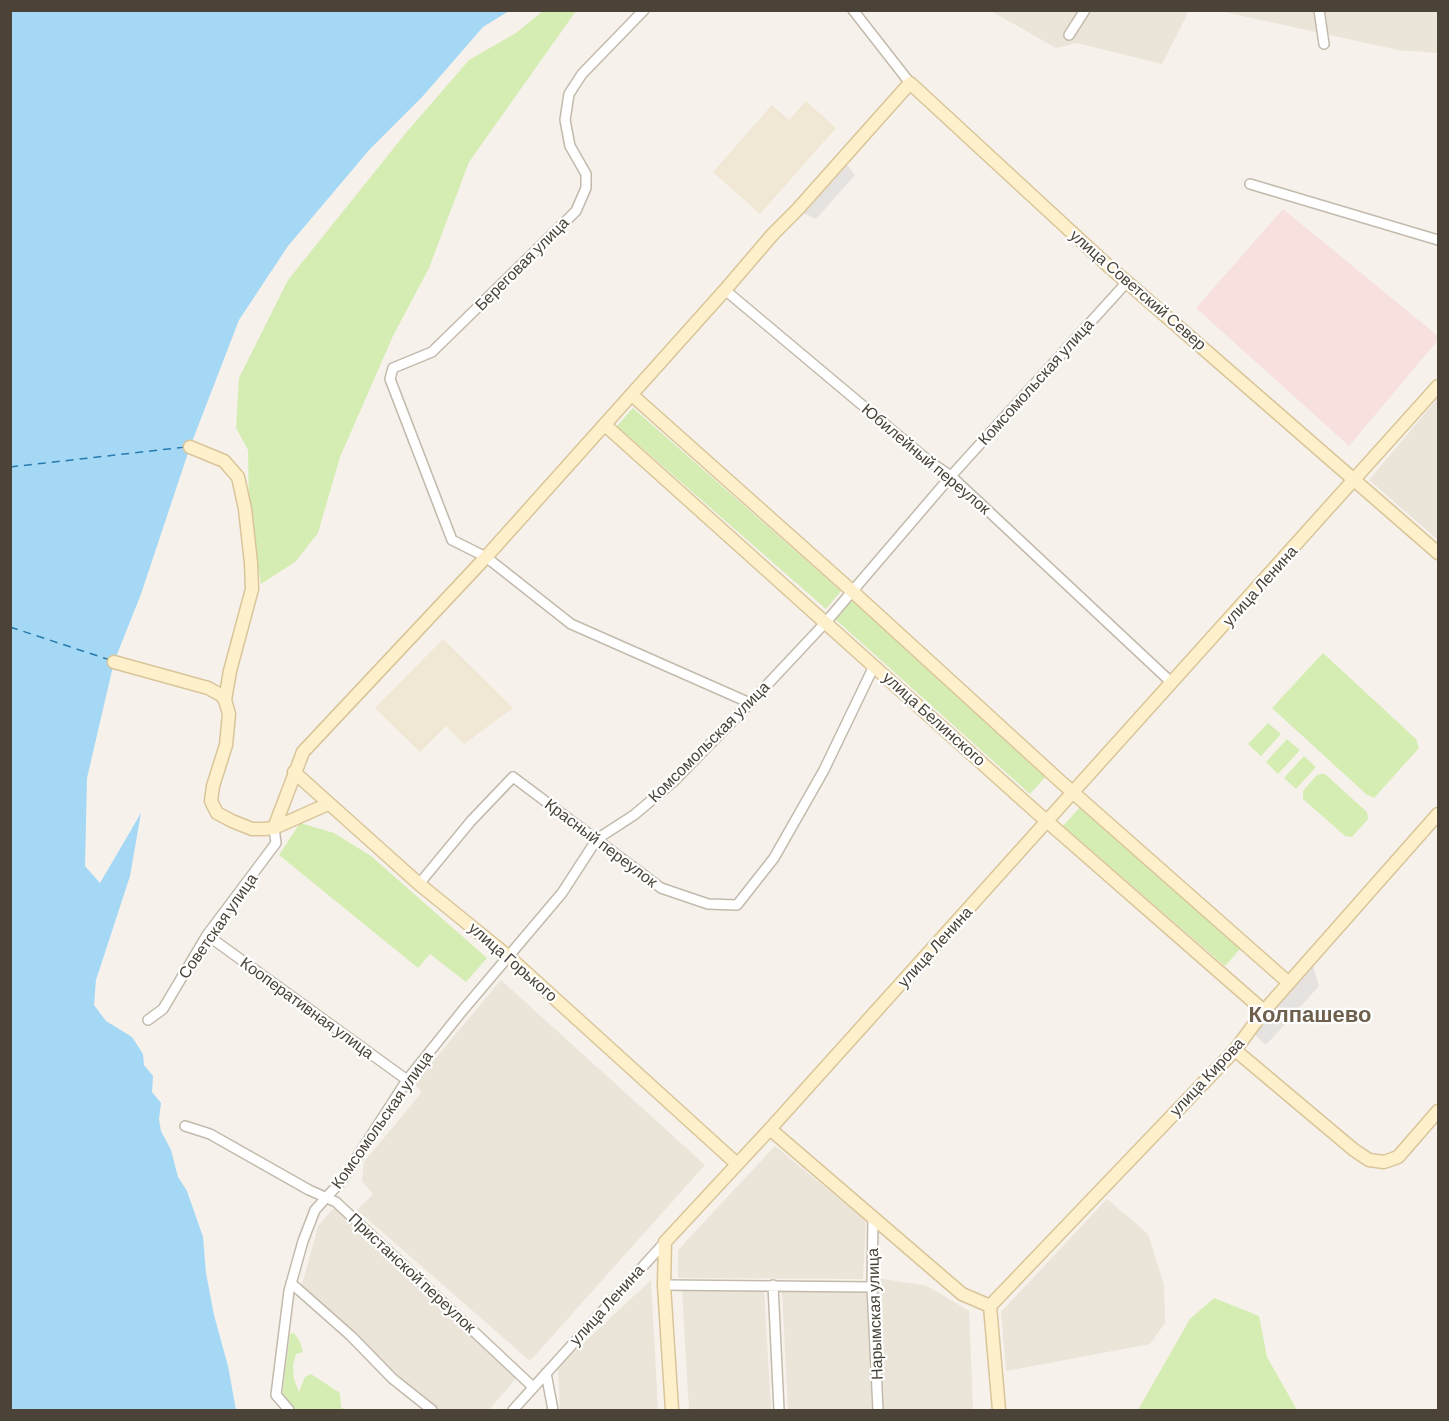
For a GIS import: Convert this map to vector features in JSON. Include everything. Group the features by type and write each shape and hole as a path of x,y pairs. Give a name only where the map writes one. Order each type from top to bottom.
{"street":[{"name":"Береговая улица","path":"486,557 452,540 390,379 393,368 432,352 576,210 586,188 586,174 570,146 564,120 569,94 582,74 644,10"},
{"name":"улица Советский Север","path":"853,10 910,83 1127,282 1438,553"},
{"path":"1070,35 1085,10"},
{"path":"1319,10 1324,44"},
{"path":"274,828 303,752 486,557 910,83"},
{"path":"1250,184 1438,240"},
{"name":"Комсомольская улица","path":"289,1410 276,1395 291,1283 303,1241 315,1210 343,1179 407,1080 562,893 597,839 634,815 673,782 750,703 826,622 951,476 1127,282"},
{"name":"Юбилейный переулок","path":"725,291 930,462 951,476 1172,683"},
{"name":"улица Ленина","path":"513,1410 770,1129 1438,386"},
{"path":"632,395 852,591 1073,793 1289,982"},
{"name":"улица Белинского","path":"605,425 1047,822 1264,1011"},
{"path":"190,447 224,460 238,477 245,509 252,590 230,671 225,700"},
{"path":"486,557 571,624 750,703"},
{"path":"114,662 208,688 225,700 229,714 226,745 213,786 211,801 218,813 252,828 274,828 328,804"},
{"name":"Красный переулок","path":"419,884 471,821 513,777 661,888 708,904 737,906 780,848 824,770 874,666"},
{"name":"улица Горького","path":"294,772 419,884 509,957 738,1164"},
{"name":"улица Кирова","path":"990,1306 1235,1050 1264,1011 1438,814"},
{"name":"Советская улица","path":"148,1020 163,1009 207,935 276,843 274,828"},
{"name":"Кооперативная улица","path":"207,935 407,1080"},
{"path":"1235,1050 1368,1160 1384,1162 1398,1157 1438,1111"},
{"name":"Пристанской переулок","path":"185,1126 210,1134 309,1190 336,1202 533,1387"},
{"path":"770,1129 962,1294 990,1306 999,1410"},
{"name":"Нарымская улица","path":"873,1218 872,1287 878,1410"},
{"path":"665,1242 664,1285 672,1410"},
{"path":"291,1283 351,1336 393,1379 432,1410"},
{"path":"664,1285 872,1287"},
{"path":"773,1285 779,1410"},
{"path":"546,1373 553,1410"}],"shaded area":[{"path":"991,11 1189,11 1162,64 1077,43 1056,48"},
{"path":"1220,11 1438,11 1438,53 1398,50"},
{"path":"806,101 836,128 760,214 713,172 772,105 789,120"},
{"path":"842,159 855,175 816,219 797,210"},
{"path":"1283,209 1438,336 1438,340 1349,446 1196,308"},
{"path":"1438,398 1438,540 1369,480"},
{"path":"443,639 513,708 464,744 446,726 420,752 375,708"},
{"path":"1311,959 1319,986 1266,1045 1250,1030"},
{"path":"501,980 705,1165 530,1361 357,1210 373,1194 362,1181 364,1162 422,1092 414,1084"},
{"path":"775,1146 866,1221 863,1279 678,1278 678,1250"},
{"path":"1107,1199 1148,1234 1164,1285 1165,1323 1150,1344 1006,1371 1001,1312"},
{"path":"334,1208 517,1377 489,1410 436,1410 403,1382 356,1333 306,1291 302,1285 318,1226"},
{"path":"877,1278 927,1286 969,1311 973,1410 884,1410"},
{"path":"651,1280 658,1410 560,1410 558,1367"},
{"path":"764,1289 771,1410 689,1410 682,1291"},
{"path":"782,1289 866,1290 872,1410 788,1410"}],"green space":[{"path":"543,11 576,11 469,162 429,268 393,336 340,457 318,533 295,562 261,584 249,512 248,450 236,428 239,378 288,280 405,134 469,60 516,33"},
{"path":"633,408 841,591 826,609 617,426"},
{"path":"852,600 1047,775 1030,794 835,619"},
{"path":"1323,653 1416,739 1419,748 1374,798 1366,794 1272,708"},
{"path":"1268,723 1281,734 1261,756 1248,744"},
{"path":"1287,739 1300,750 1278,774 1266,762"},
{"path":"1304,756 1316,767 1296,789 1284,778"},
{"path":"1325,774 1367,812 1368,819 1352,837 1345,836 1303,799 1303,791 1317,775"},
{"path":"1080,807 1241,948 1225,966 1063,826"},
{"path":"300,823 334,833 371,856 487,958 466,982 430,954 418,968 279,855"},
{"path":"1214,1298 1259,1316 1267,1357 1297,1410 1138,1410 1190,1319"},
{"path":"294,1333 303,1352 296,1354 293,1365 294,1379 299,1392 305,1377 311,1374 340,1393 341,1407 345,1410 296,1410 282,1397 290,1334"}],"water":[{"path":"10,11 509,11 483,27 423,96 370,149 288,246 239,320 190,447 141,594 114,662 87,778 85,866 100,883 141,813 130,876 96,980 94,1005 106,1021 132,1037 143,1054 144,1065 153,1076 152,1092 161,1103 159,1119 161,1131 171,1150 178,1177 187,1191 203,1237 206,1273 214,1315 228,1366 236,1410 11,1410"}],"ferry route":[{"path":"10,467 186,447"},
{"path":"10,627 110,660"}],"district":[{"name":"Колпашево","path":"1310,1015"}]}
